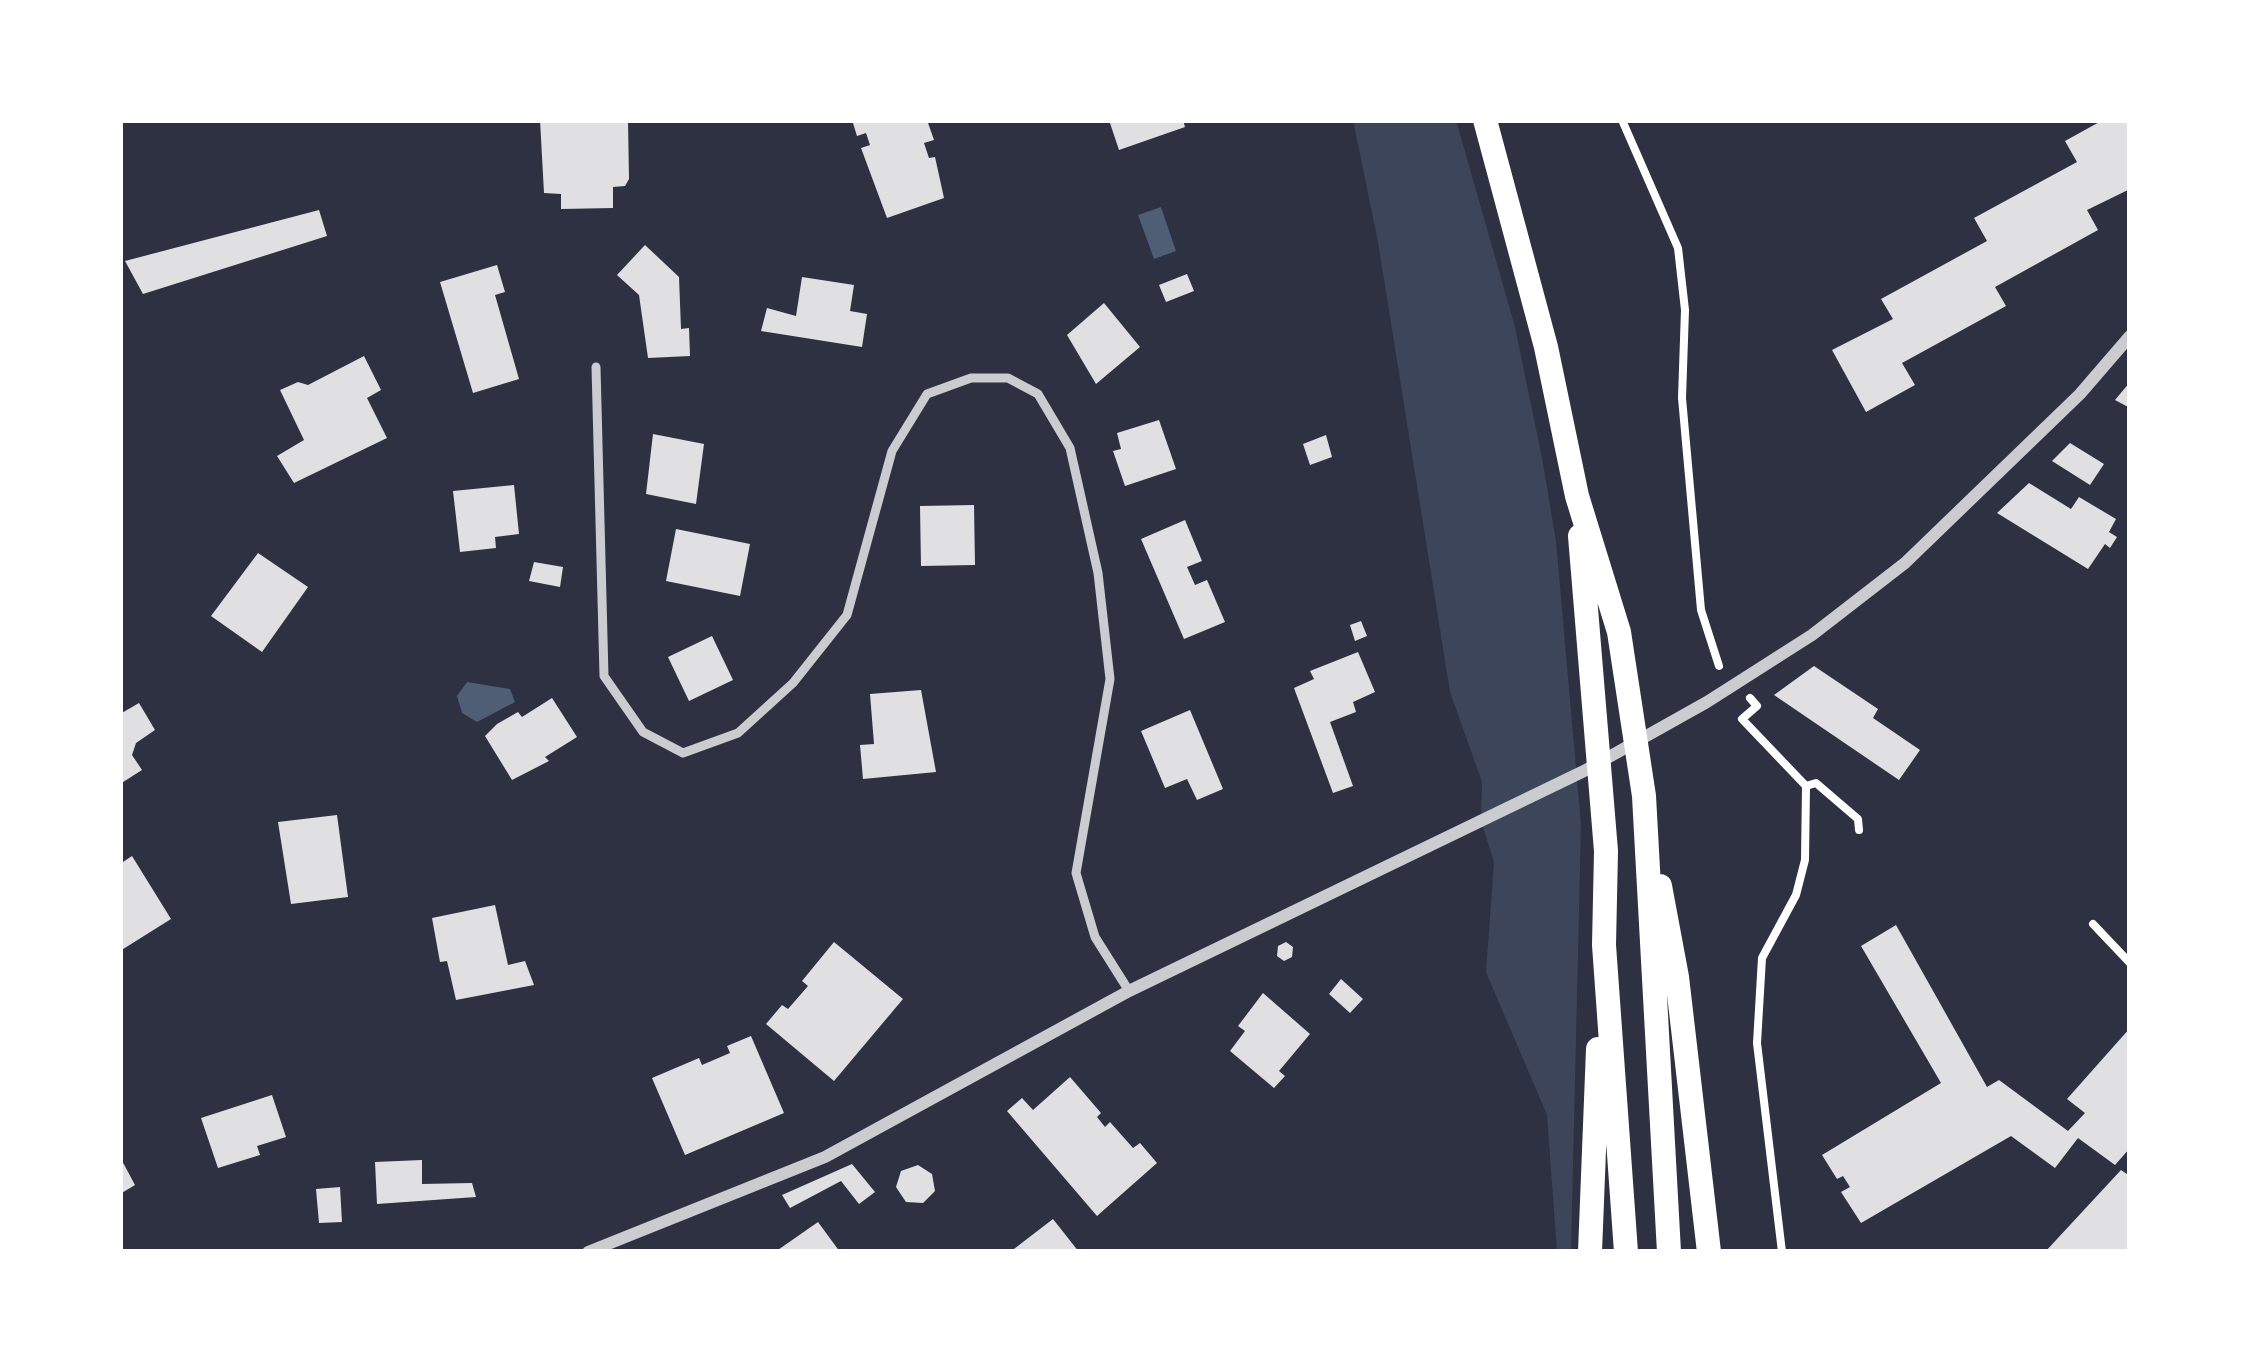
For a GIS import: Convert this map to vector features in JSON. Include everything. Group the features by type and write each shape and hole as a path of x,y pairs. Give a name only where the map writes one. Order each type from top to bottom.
{"main road":[{"path":"1485,120 1546,347 1577,496 1619,632 1677,977 1709,1252"},
{"path":"1577,496 1606,851 1590,1252"},
{"path":"1644,796 1669,1252"},
{"path":"1604,945 1626,1252"}],"street":[{"path":"588,1252 825,1157 1130,991 1480,820 1707,702 1831,622 1905,563 2080,394 2130,336"}],"lane":[{"path":"596,367 604,676 643,732 683,753 738,733 793,683 847,615 892,452 927,394 971,378 1008,378 1038,394 1070,448 1099,573 1110,679 1076,873 1095,937 1130,991"}],"path":[{"path":"1622,120 1678,248 1685,310 1682,398 1702,610 1713,660 1757,706 1742,719 1806,786 1805,860 1796,895 1762,958 1758,1024 1769,1173 1781,1252"},
{"path":"1806,786 1816,783 1858,820 1859,830"},
{"path":"2093,924 2130,963"}],"shaded area":[{"path":"1353,120 1456,120 1515,327 1543,463 1556,541 1581,825 1571,1252 1557,1252 1547,1115 1486,972 1494,862 1481,821 1482,782 1450,692 1378,242"},
{"path":"1161,207 1176,251 1154,259 1138,215"},
{"path":"467,682 510,689 515,702 477,722 462,713 457,696"}],"building":[{"path":"540,120 628,120 629,179 625,186 613,187 613,208 561,209 561,194 544,193"},
{"path":"852,120 927,120 934,140 924,143 929,158 935,157 944,198 887,218 861,148 870,145 866,133 857,136"},
{"path":"1109,120 1183,120 1185,127 1119,150"},
{"path":"2103,120 2130,120 2130,189 2087,210 2098,230 1995,287 2006,306 1902,363 1915,385 1866,412 1832,350 1893,319 1881,299 1987,241 1974,218 2077,162 2065,141"},
{"path":"319,210 327,236 143,294 125,261"},
{"path":"645,245 679,277 681,329 689,328 690,356 648,358 639,295 617,275"},
{"path":"497,265 505,292 495,295 519,379 473,393 440,282"},
{"path":"1187,274 1194,291 1166,302 1159,285"},
{"path":"802,277 854,285 850,311 867,314 862,347 761,331 767,308 796,316"},
{"path":"1104,303 1140,347 1096,384 1067,335"},
{"path":"364,356 381,390 367,398 387,438 294,483 277,456 304,440 280,390 298,382 308,385"},
{"path":"2130,382 2130,408 2115,400"},
{"path":"1159,420 1176,469 1125,486 1113,451 1121,449 1117,433"},
{"path":"653,434 704,444 696,504 646,494"},
{"path":"1326,435 1332,457 1310,465 1303,444"},
{"path":"2070,443 2104,464 2090,485 2052,461"},
{"path":"2029,483 2071,509 2079,497 2116,519 2109,532 2117,537 2110,548 2105,544 2088,569 1997,513"},
{"path":"514,485 519,534 495,537 496,548 460,552 453,491"},
{"path":"974,505 975,565 921,566 920,506"},
{"path":"1185,520 1202,561 1187,567 1195,585 1207,580 1225,622 1184,639 1141,539"},
{"path":"676,529 750,544 740,596 666,581"},
{"path":"258,553 308,587 262,652 211,616"},
{"path":"534,562 563,567 560,587 529,581"},
{"path":"1361,621 1367,636 1355,641 1350,625"},
{"path":"712,636 733,680 689,701 668,657"},
{"path":"1358,652 1375,692 1353,702 1356,712 1330,722 1353,786 1333,793 1294,688 1314,679 1310,671"},
{"path":"1814,666 1878,709 1873,718 1920,750 1899,780 1774,695"},
{"path":"921,690 936,772 863,779 860,745 874,744 870,694"},
{"path":"552,698 577,737 545,757 549,761 512,780 485,736 518,712 522,717"},
{"path":"139,703 155,730 136,743 132,755 142,770 120,784 120,714"},
{"path":"1190,710 1223,789 1197,800 1187,779 1165,788 1141,731"},
{"path":"337,815 348,897 291,904 278,822"},
{"path":"132,856 171,919 120,951 120,864"},
{"path":"495,905 508,965 525,961 534,985 456,1000 447,961 440,962 432,918"},
{"path":"1896,925 1987,1087 1999,1080 2068,1131 2085,1113 2067,1099 2130,1028 2130,1148 2115,1165 2078,1138 2055,1168 2011,1136 1861,1223 1841,1192 1850,1187 1843,1176 1837,1179 1822,1155 1941,1083 1861,946"},
{"path":"834,942 903,999 834,1081 766,1024 782,1005 788,1009 808,986 802,981"},
{"path":"1286,942 1293,947 1292,957 1284,961 1277,956 1278,946"},
{"path":"1341,979 1363,999 1350,1013 1329,994"},
{"path":"1263,993 1310,1034 1279,1071 1285,1076 1274,1088 1230,1051 1245,1031 1238,1026"},
{"path":"751,1036 784,1113 685,1155 652,1078 699,1058 702,1065 730,1053 727,1046"},
{"path":"1070,1077 1101,1113 1097,1117 1105,1127 1110,1122 1133,1148 1140,1143 1157,1163 1097,1216 1007,1111 1022,1098 1033,1110"},
{"path":"272,1095 286,1137 257,1146 260,1155 218,1168 201,1118"},
{"path":"120,1157 135,1185 120,1194"},
{"path":"422,1160 422,1184 472,1183 476,1197 377,1204 375,1162"},
{"path":"852,1164 875,1192 859,1204 841,1181 790,1208 782,1195"},
{"path":"918,1165 932,1174 935,1191 923,1203 906,1202 896,1187 901,1171"},
{"path":"2121,1170 2130,1176 2130,1252 2045,1252"},
{"path":"340,1187 342,1222 319,1223 316,1189"},
{"path":"1053,1219 1079,1252 1010,1252"},
{"path":"818,1222 840,1252 775,1252"}]}
